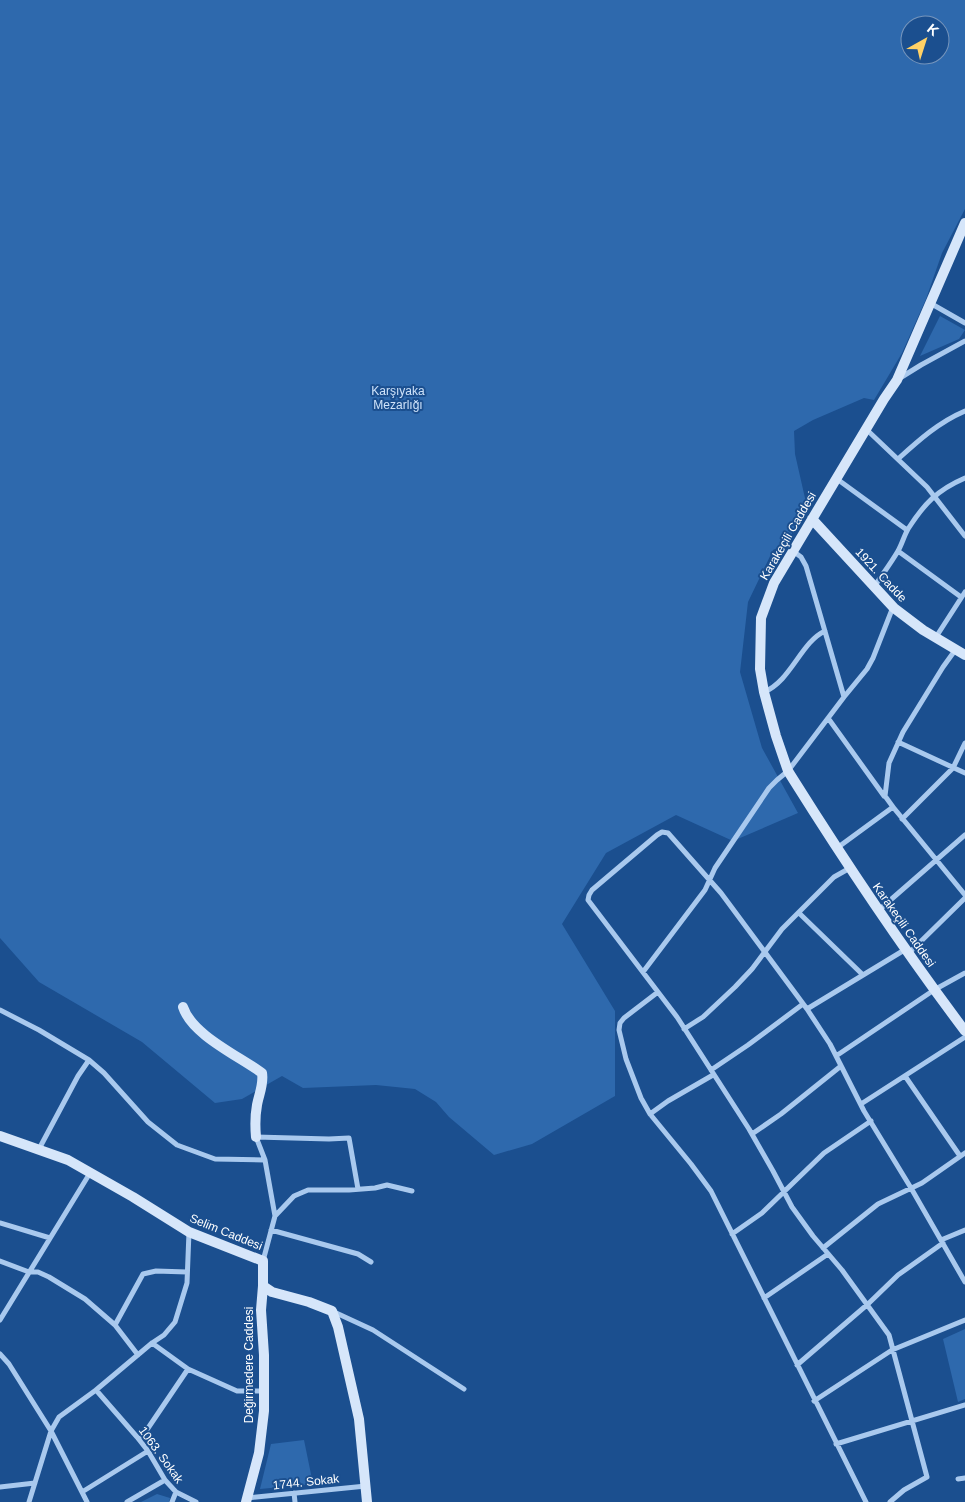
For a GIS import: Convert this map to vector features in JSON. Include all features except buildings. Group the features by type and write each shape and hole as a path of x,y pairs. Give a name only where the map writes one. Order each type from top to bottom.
{"main road":[{"name":"Karakeçili Caddesi","path":"965,223 963,233 897,380 774,583 761,618 760,669 776,736 788,771 837,849 934,990 965,1031"},
{"name":"1921. Cadde","path":"812,519 892,607 960,652"},
{"path":"182,1007 185,1016 216,1044 262,1073 263,1079 254,1123 256,1137"},
{"name":"Selim Caddesi","path":"0,1136 68,1160 189,1232 263,1261 264,1286"},
{"path":"264,1286 272,1292 309,1302 332,1311 338,1327 359,1419 367,1502"},
{"name":"Değirmedere Caddesi","path":"246,1500 259,1453 264,1411 264,1355 261,1310 264,1286"}],"street":[{"path":"930,303 965,323"},
{"path":"897,380 965,341"},
{"path":"898,459 941,423 965,411"},
{"path":"866,429 927,487 965,535"},
{"path":"836,478 907,530"},
{"path":"874,587 898,551 907,530 934,496 955,482 965,478"},
{"path":"793,551 806,566 844,697"},
{"path":"898,551 961,598"},
{"path":"936,637 965,592"},
{"path":"644,972 705,890 709,878 720,860 769,788 788,771 874,658 892,607"},
{"path":"764,692 780,682 815,638 825,631"},
{"path":"885,796 889,763 898,742 943,667 960,652"},
{"path":"808,1009 862,975 907,951 965,897 902,819 828,718"},
{"path":"898,742 965,773"},
{"path":"902,819 953,768 965,743"},
{"path":"837,849 893,807"},
{"path":"890,1502 904,1490 927,1477 889,1335 868,1304 792,1207 752,1134 684,1029 588,898 590,893 657,835 662,832 668,833 709,878 808,1009 830,1044 861,1104 965,1282"},
{"path":"879,910 965,835"},
{"path":"684,1029 702,1017 735,987 798,912 834,877 850,868"},
{"path":"798,912 862,975"},
{"path":"836,1056 934,990 965,972"},
{"path":"658,992 624,1018 619,1026 626,1059 634,1082 650,1114 711,1191 866,1502"},
{"path":"650,1114 712,1073 803,1004"},
{"path":"0,1010 39,1030 89,1060 104,1073 148,1122 177,1145 215,1159 265,1160"},
{"path":"861,1104 965,1037"},
{"path":"39,1149 78,1076 89,1060"},
{"path":"752,1134 781,1114 841,1066"},
{"path":"823,1248 878,1204 911,1188 963,1155 905,1076"},
{"path":"732,1234 754,1220 824,1153 871,1121"},
{"path":"263,1261 275,1216 265,1160 256,1137 349,1138 358,1190"},
{"path":"0,1320 91,1172"},
{"path":"275,1216 294,1196 308,1190 358,1190 387,1185 412,1191"},
{"path":"0,1222 50,1238"},
{"path":"271,1230 358,1254 371,1262"},
{"path":"797,1365 868,1304 898,1275 942,1242 965,1230"},
{"path":"29,1502 50,1431 59,1417 164,1335 175,1322 187,1284 189,1232"},
{"path":"764,1298 828,1254"},
{"path":"0,1261 29,1272 38,1272 70,1289 92,1304 115,1325 138,1355"},
{"path":"115,1325 143,1274 156,1270 187,1272"},
{"path":"332,1311 373,1330 464,1390"},
{"path":"814,1401 892,1350 965,1320"},
{"path":"152,1343 188,1369 237,1391 264,1391"},
{"path":"0,1354 9,1364 50,1431 88,1502"},
{"path":"140,1440 188,1369"},
{"name":"1063. Sokak","path":"96,1390 140,1440 164,1480 176,1492 196,1502"},
{"path":"836,1444 965,1405"},
{"path":"82,1492 148,1451"},
{"path":"958,1479 965,1478"},
{"path":"127,1502 164,1480"},
{"path":"0,1487 35,1483"},
{"name":"1744. Sokak","path":"246,1500 366,1486"},
{"path":"172,1502 176,1492"},
{"path":"294,1493 295,1502"}],"green space":[{"name":"Karşıyaka Mezarlığı","path":"0,0 965,0 965,209 942,253 926,299 902,353 874,400 864,398 813,420 794,431 795,454 807,507 786,544 773,550 748,602 740,672 762,748 798,813 733,841 676,815 606,853 562,924 615,1011 615,1096 532,1144 494,1155 449,1117 436,1102 415,1089 376,1085 303,1088 282,1076 242,1099 215,1103 142,1042 39,982 0,938"},
{"path":"940,316 965,330 959,339 920,356"},
{"path":"965,1329 965,1399 958,1402 943,1339"},
{"path":"304,1440 313,1484 260,1489 271,1444"},
{"path":"157,1494 170,1498 169,1502 141,1502"}]}
